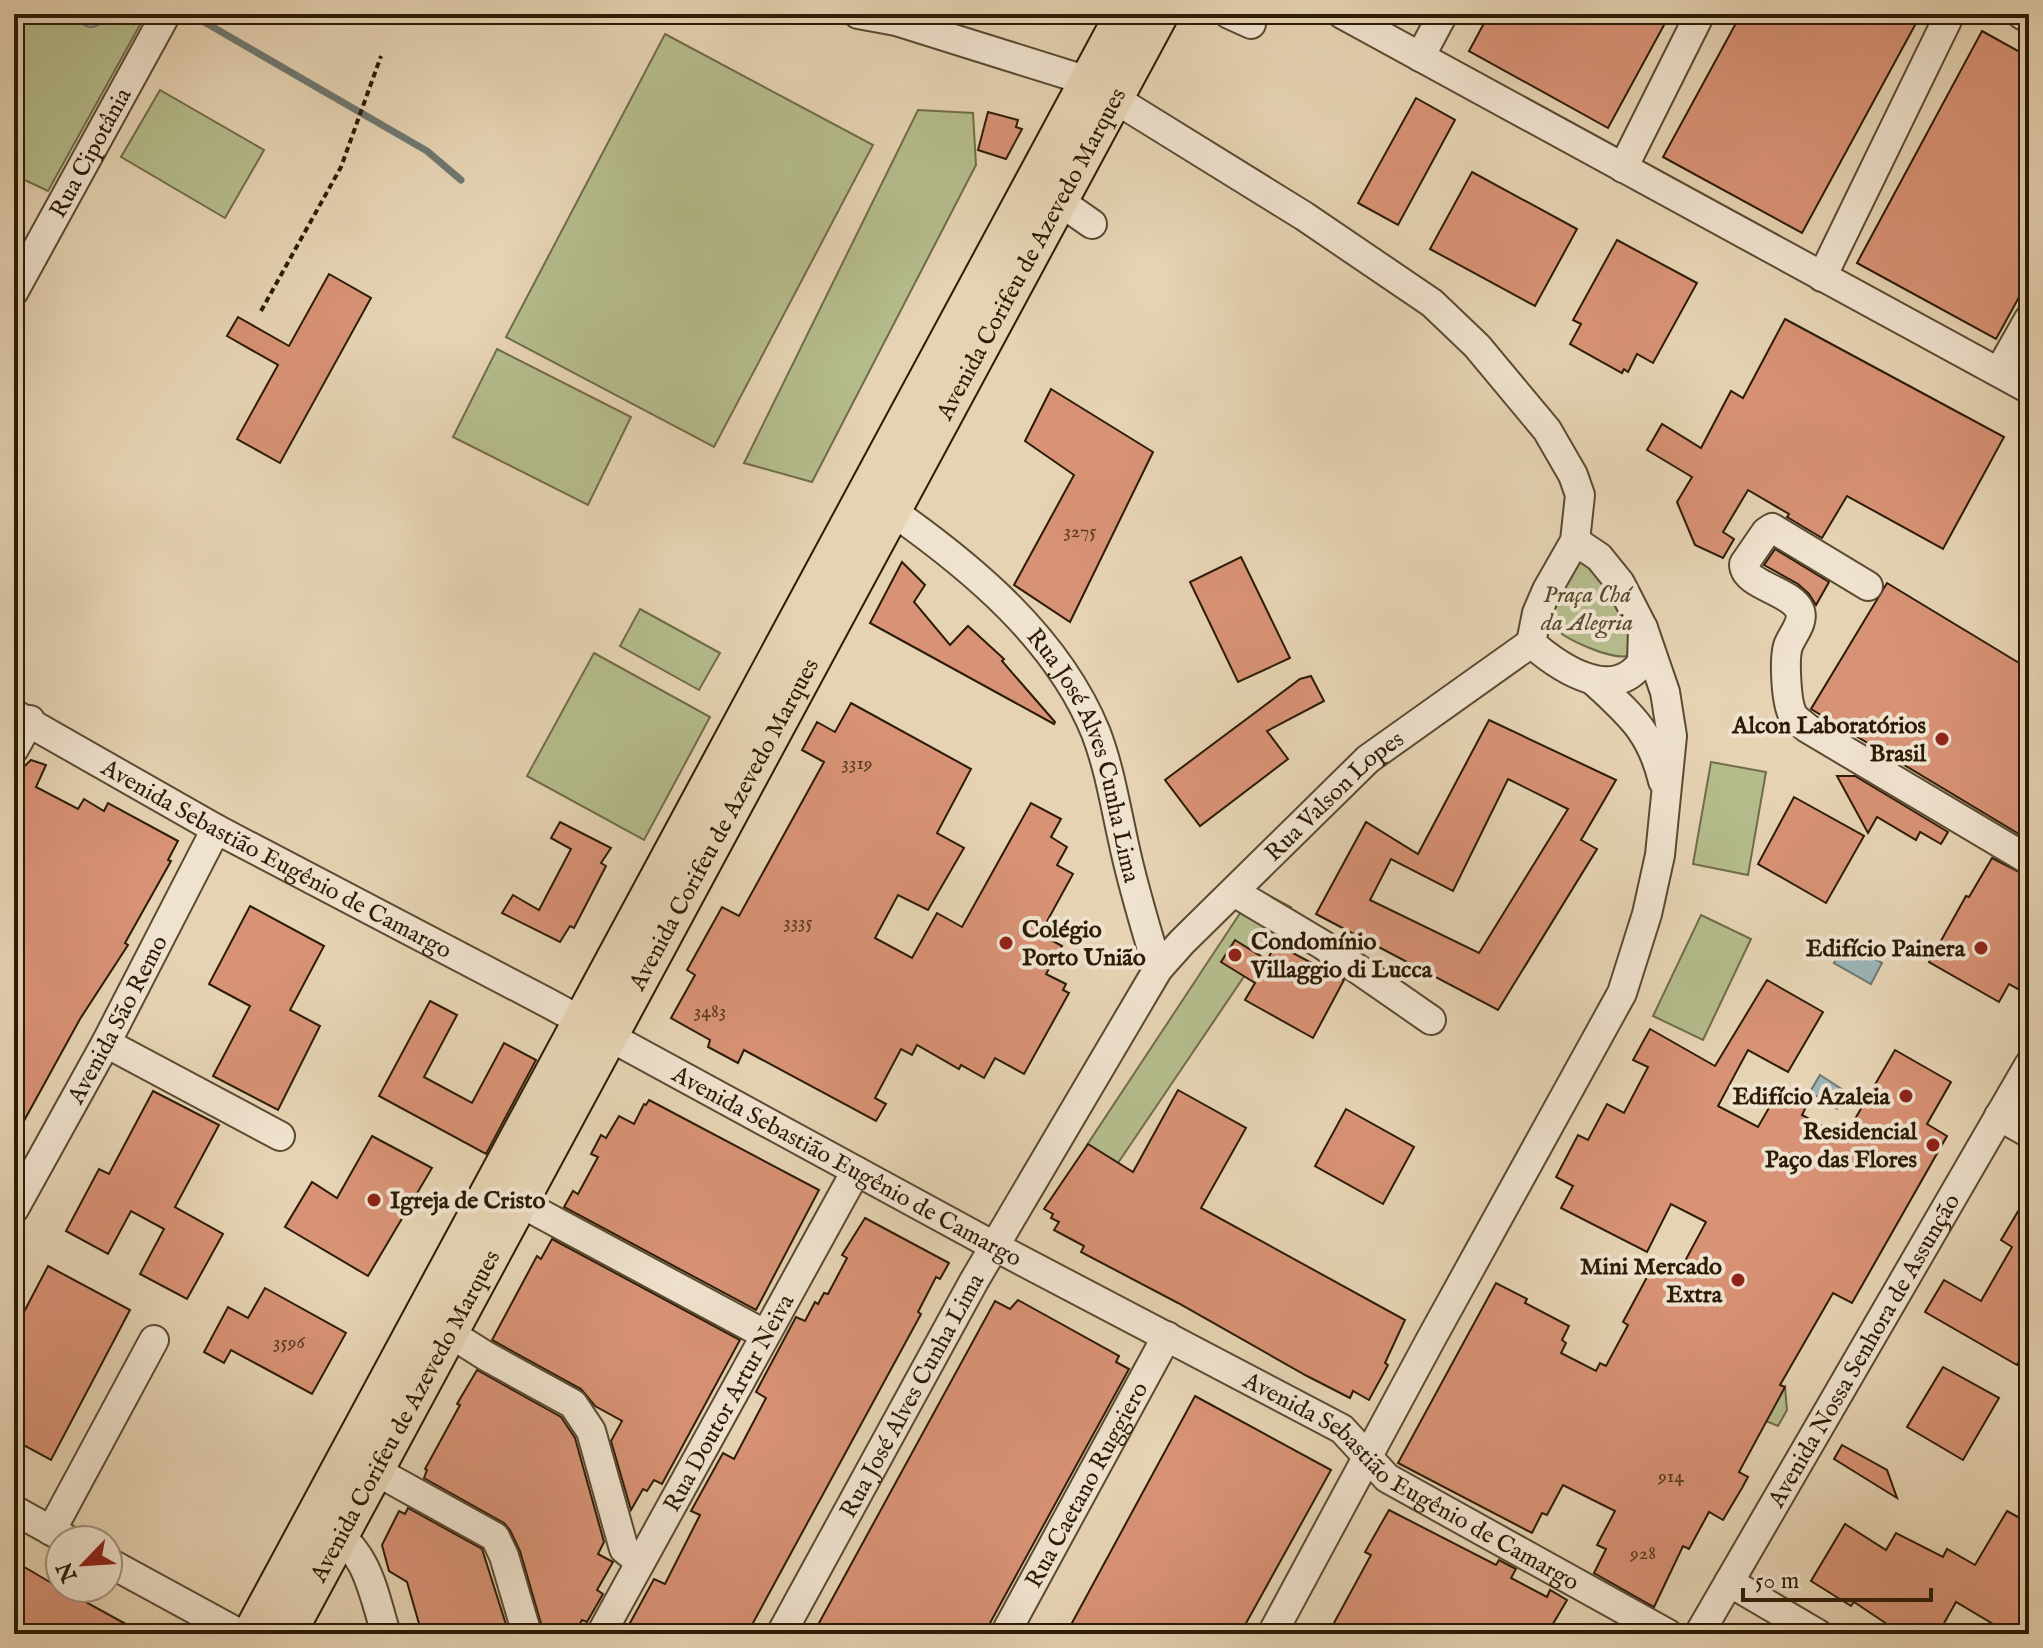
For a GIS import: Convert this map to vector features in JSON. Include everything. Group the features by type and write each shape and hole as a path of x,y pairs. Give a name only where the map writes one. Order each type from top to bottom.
{"main road":[{"name":"Avenida Corifeu de Azevedo Marques","path":"287,1634 328,1526 361,1463 596,1029 892,511 1059,201 1102,90 1124,14"},
{"name":"Avenida Corifeu de Azevedo Marques","path":"596,1029 950,337 1102,90 1160,14"},
{"path":"892,511 885,505 884,497 953,359 954,348 950,337"},
{"name":"Avenida Corifeu de Azevedo Marques","path":"251,1634 328,1526"}],"street":[{"name":"Rua Cipotânia","path":"14,291 166,14"},
{"path":"858,14 896,21 1102,90 1304,216 1394,277 1432,303 1477,346 1547,430 1573,475 1580,495 1575,541 1537,613 1531,643 1551,660 1594,681 1646,733 1658,757 1666,793"},
{"path":"1342,14 2029,389"},
{"path":"1420,57 1443,14"},
{"path":"1623,168 1700,14"},
{"path":"1822,277 1950,14"},
{"path":"2021,14 2029,19"},
{"path":"1059,201 1092,224"},
{"path":"1999,372 2029,319"},
{"name":"Rua José Alves Cunha Lima","path":"781,1634 994,1246 1158,969 1138,905 1111,785 1096,734 1070,680 1030,630 987,587 925,534 892,511"},
{"path":"1868,586 1772,528 1744,564 1747,575 1779,592 1796,604 1800,611 1800,621 1788,648 1788,699 1794,716 1807,728 2029,860"},
{"path":"1272,1634 1622,993 1647,914 1660,855 1672,736 1665,692 1643,628 1620,583 1599,557 1575,541"},
{"path":"1594,681 1615,682 1636,670 1642,662 1643,628"},
{"name":"Rua Valson Lopes","path":"1158,969 1368,759 1531,643"},
{"path":"14,749 22,717"},
{"name":"Avenida Sebastião Eugênio de Camargo","path":"22,717 216,829 1342,1429 1387,1478 1668,1634"},
{"name":"Avenida São Remo","path":"14,1209 106,1043 216,829"},
{"path":"1234,892 1323,945 1431,1020"},
{"path":"106,1043 280,1136"},
{"name":"Avenida Nossa Senhora de Assunção","path":"1699,1634 2029,1065"},
{"path":"1999,1116 2029,1133"},
{"name":"Rua Doutor Artur Neiva","path":"601,1634 856,1171"},
{"path":"506,1195 764,1334"},
{"path":"436,1324 486,1356 573,1404 591,1431 624,1549 640,1562"},
{"name":"Rua Caetano Ruggiero","path":"1005,1634 1167,1336"},
{"path":"65,1524 154,1340"},
{"path":"361,1463 495,1537 504,1556 527,1634"},
{"path":"14,1510 44,1526"},
{"path":"328,1526 364,1562 386,1634"},
{"path":"124,1571 240,1634"},
{"path":"1729,1582 1818,1634"}],"path":[{"path":"261,311 341,167 381,56"}],"green space":[{"path":"14,14 146,14 48,191 14,175"},
{"path":"665,34 873,145 714,447 506,337"},
{"path":"160,90 264,150 225,218 121,157"},
{"path":"918,110 973,113 976,165 812,482 744,463"},
{"path":"497,349 631,417 588,505 453,437"},
{"name":"Praça Chá da Alegria","path":"1592,558 1624,619 1628,632 1627,656 1600,652 1576,642 1552,624 1549,613 1572,560"},
{"path":"640,609 720,653 699,690 620,646"},
{"path":"594,653 710,717 644,840 527,776"},
{"path":"1711,762 1766,772 1748,875 1693,864"},
{"path":"1256,889 1291,907 1118,1163 1087,1145"},
{"path":"1701,915 1751,939 1703,1040 1653,1016"},
{"path":"1785,1387 1787,1410 1778,1426 1766,1421"}],"water":[{"path":"79,14 109,14 98,25 90,27 78,19"},
{"path":"1845,942 1882,963 1871,984 1834,963"},
{"path":"1820,1075 1848,1093 1837,1109 1810,1092"}],"building":[{"path":"1489,14 1670,14 1608,128 1469,51"},
{"path":"1741,14 1921,14 1802,233 1663,157"},
{"path":"1982,31 2029,57 2029,279 1996,339 1857,263"},
{"path":"1416,98 1455,120 1398,225 1358,203"},
{"path":"988,112 1018,120 1016,127 1022,129 1006,159 978,150"},
{"path":"1472,172 1577,229 1535,306 1430,249"},
{"path":"1617,240 1697,283 1653,363 1637,354 1628,372 1624,369 1622,373 1570,344 1581,324 1573,320"},
{"path":"329,274 371,298 280,463 237,439 278,365 227,336 238,317 289,346"},
{"path":"1785,319 2004,437 1943,549 1847,496 1822,538 1748,490 1723,532 1734,539 1723,558 1695,545 1677,502 1692,477 1647,450 1662,424 1701,448 1731,391 1743,398"},
{"path":"1051,389 1153,452 1070,622 1014,585 1074,475 1025,441"},
{"path":"1775,549 1829,582 1816,605 1798,584 1764,565"},
{"path":"1241,557 1290,658 1238,682 1190,582"},
{"path":"902,562 925,585 914,602 950,645 968,626 1004,659 1002,661 1054,724 870,623"},
{"name":"Alcon Laboratórios Brasil","path":"1887,583 2029,669 2029,840 1811,709"},
{"path":"1311,676 1324,701 1267,731 1288,759 1200,826 1165,780 1300,679"},
{"path":"851,703 971,769 937,833 964,848 928,910 898,895 875,938 912,958 937,913 962,927 1031,803 1061,819 1051,837 1067,847 1057,865 1073,874 1040,934 1062,946 1046,974 1066,984 1063,990 1069,993 1024,1074 995,1058 984,1078 961,1065 959,1069 917,1045 912,1055 901,1049 875,1098 886,1104 876,1121 744,1050 738,1063 708,1047 710,1040 671,1018 695,975 687,970 722,907 739,916 824,762 802,750 817,722 835,732"},
{"path":"1489,720 1616,780 1581,840 1597,849 1498,1010 1316,914 1366,822 1418,854","holes":["1508,779 1568,809 1479,953 1370,900 1391,859 1453,891"]},
{"path":"31,760 46,765 36,787 78,809 84,799 104,811 108,803 178,841 168,860 171,861 125,943 128,945 80,1019 14,1139 14,776"},
{"path":"1837,776 1855,776 1948,832 1941,844 1920,832 1916,840 1877,817 1868,833"},
{"path":"1794,797 1864,836 1826,903 1758,864"},
{"path":"560,822 611,848 601,863 606,866 574,928 570,926 560,942 502,913 513,895 539,910 571,849 551,838"},
{"path":"1992,858 2029,877 2029,995 2009,984 1999,1002 1929,962 1966,896 1969,897"},
{"path":"250,906 324,946 290,1010 320,1026 278,1110 213,1076 250,1006 209,984"},
{"path":"1235,940 1267,960 1276,944 1344,980 1313,1038 1245,1000 1255,983 1221,962"},
{"path":"1767,980 1823,1012 1788,1072 1748,1050 1718,1106 1758,1127 1778,1092 1806,1107 1802,1115 1844,1138 1895,1050 1951,1082 1927,1124 1947,1136 1852,1303 1833,1293 1780,1385 1785,1387 1739,1472 1748,1477 1742,1488 1723,1520 1709,1512 1689,1549 1683,1546 1654,1607 1594,1573 1606,1549 1597,1545 1615,1511 1563,1485 1547,1515 1542,1513 1532,1533 1398,1463 1496,1283 1527,1299 1525,1303 1569,1326 1562,1340 1566,1343 1561,1353 1596,1371 1600,1363 1606,1366 1628,1325 1623,1322 1654,1264 1677,1276 1706,1222 1671,1204 1647,1252 1561,1208 1573,1186 1556,1177 1578,1135 1588,1140 1607,1104 1624,1113 1648,1067 1633,1060 1650,1029 1715,1066"},
{"path":"430,1001 457,1015 424,1077 472,1103 504,1043 536,1060 486,1154 379,1096"},
{"path":"1178,1090 1246,1128 1201,1208 1405,1320 1385,1363 1388,1365 1369,1400 1353,1391 1350,1398 1307,1376 1081,1252 1084,1246 1054,1230 1059,1222 1044,1209 1088,1144 1133,1172"},
{"path":"153,1091 219,1125 175,1207 223,1234 187,1299 140,1274 164,1229 131,1211 108,1254 66,1231 99,1169 109,1174"},
{"path":"649,1100 819,1190 756,1310 564,1207 573,1191 578,1194 598,1157 591,1154 601,1135 606,1138 619,1116 634,1124"},
{"path":"1346,1109 1414,1147 1383,1204 1315,1166"},
{"path":"372,1136 432,1168 368,1276 285,1227 312,1182 337,1198"},
{"path":"2029,1193 2029,1344 2017,1365 1925,1312 1944,1280 1981,1301 2012,1247 2001,1240"},
{"path":"865,1218 949,1263 940,1279 936,1277 918,1312 921,1314 747,1634 624,1634 654,1579 665,1584 700,1515 691,1511 723,1453 734,1459 766,1398 756,1392 796,1317 805,1321 815,1302 818,1304 824,1293 828,1294 847,1258 842,1255"},
{"path":"552,1239 740,1340 662,1484 654,1480 647,1491 643,1489 631,1510 611,1441 622,1421 595,1406 581,1389 492,1340 537,1256 541,1259"},
{"path":"48,1266 130,1310 51,1460 14,1440 14,1331"},
{"path":"265,1288 346,1333 312,1394 231,1350 224,1363 204,1352 228,1307 248,1318"},
{"path":"1018,1300 1119,1356 1116,1362 1129,1369 984,1634 813,1634 995,1301 1010,1309"},
{"path":"1943,1367 1999,1398 1963,1460 1907,1427"},
{"path":"477,1370 561,1417 575,1438 604,1542 598,1554 613,1562 597,1590 603,1594 587,1622 582,1620 574,1634 544,1634 520,1551 504,1523 424,1478 425,1469"},
{"path":"1195,1396 1331,1470 1240,1634 1066,1634"},
{"path":"1842,1445 1887,1470 1897,1498 1834,1459"},
{"path":"408,1508 482,1549 509,1634 422,1634 407,1582 389,1571 382,1545 399,1511 405,1514"},
{"path":"1389,1510 1496,1565 1499,1560 1516,1569 1511,1578 1547,1597 1550,1590 1567,1600 1547,1634 1328,1634 1371,1555 1365,1552"},
{"path":"2007,1511 2029,1523 2029,1634 1987,1634 1993,1624 1956,1602 1938,1634 1902,1634 1854,1602 1851,1606 1811,1581 1845,1524 1886,1550 1896,1533 1943,1557 1947,1549 1975,1565"},
{"path":"14,1561 44,1579 44,1604 89,1604 144,1634 14,1634"}],"waterway":[{"path":"199,19 427,151 461,180"}],"place":[{"name":"Alcon Laboratórios Brasil","path":"1942,739"},
{"name":"Colégio Porto União","path":"1006,943"},
{"name":"Edifício Painera","path":"1981,948"},
{"name":"Condomínio Villaggio di Lucca","path":"1235,955"},
{"name":"Edifício Azaleia","path":"1906,1096"},
{"name":"Residencial Paço das Flores","path":"1933,1145"},
{"name":"Igreja de Cristo","path":"374,1200"},
{"name":"Mini Mercado Extra","path":"1738,1280"}]}
